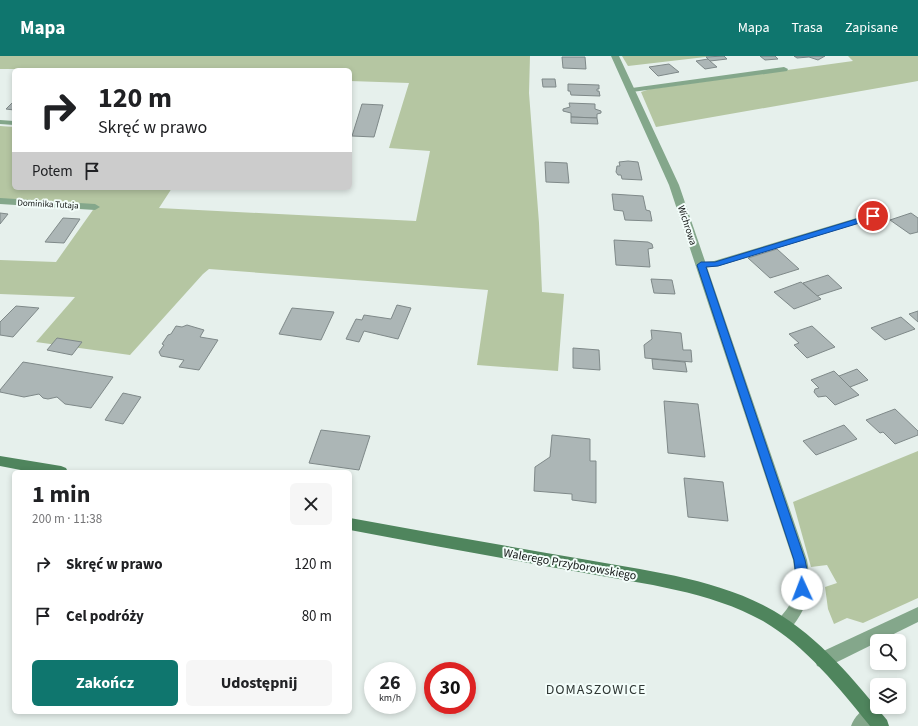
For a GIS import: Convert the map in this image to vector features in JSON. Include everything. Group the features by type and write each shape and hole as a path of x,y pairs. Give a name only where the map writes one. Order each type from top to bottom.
{"street":[{"name":"Wichrowa","path":"615,56 632,90 674,185 800,560 803,578 799,605 783,625"},
{"path":"632,90 784,69"},
{"path":"0,122 12,123"},
{"name":"Dominika Tutaja","path":"0,201 95,207"},
{"path":"701,265 715,264 873,216"},
{"path":"0,461 50,470"},
{"name":"Walerego Przyborowskiego","path":"352,524 670,582 705,590 734,600 750,606 783,625 823,660 876,720"},
{"path":"823,660 918,614"},
{"path":"859,726 876,720"}],"green space":[{"path":"0,56 530,56 529,93 539,223 542,292 564,294 558,371 477,365 488,290 209,269 130,355 36,342 75,297 0,294 0,260 56,262 95,207 0,201 0,126 12,127 12,190 171,190 159,208 416,221 430,151 389,148 409,83 352,81 352,68 0,69"},
{"path":"622,56 714,56 628,66"},
{"path":"848,56 918,56 918,81 656,127 641,92 650,89 853,61"},
{"path":"918,451 918,598 863,623 847,618 834,624 828,609 825,587 837,583 827,565 811,567 793,502"}],"building":[{"path":"724,56 727,59 710,61 706,57"},
{"path":"760,56 775,56 778,59 765,60"},
{"path":"794,56 825,56 818,60 809,57 797,58"},
{"path":"562,57 585,57 586,69 563,68"},
{"path":"708,59 717,67 705,69 696,61"},
{"path":"669,64 679,72 658,76 649,67"},
{"path":"542,79 555,79 556,87 543,87"},
{"path":"568,84 599,85 599,89 597,89 597,91 599,91 600,96 571,95 570,91 568,91"},
{"path":"12,103 12,110 6,109"},
{"path":"569,103 595,104 595,109 601,111 601,113 597,114 597,118 571,117 571,113 563,111 563,109 570,107"},
{"path":"362,104 383,105 374,137 352,136"},
{"path":"571,117 597,118 598,124 571,123"},
{"path":"545,162 567,163 569,183 546,182"},
{"path":"619,162 638,162 642,180 622,179 621,175 618,175 616,172 617,166 620,166"},
{"path":"612,194 643,196 646,210 650,211 652,221 625,220 623,211 614,210"},
{"path":"0,213 8,214 0,224"},
{"path":"911,213 918,218 918,232 910,234 890,220"},
{"path":"63,218 80,219 64,243 45,242"},
{"path":"614,240 648,242 652,244 653,248 648,249 650,267 616,265"},
{"path":"777,249 799,269 770,278 748,258"},
{"path":"828,275 842,288 817,296 803,283"},
{"path":"651,279 672,280 675,294 654,293"},
{"path":"801,282 821,299 794,309 774,292"},
{"path":"397,305 411,308 398,339 364,331 359,342 346,339 356,319 362,320 364,315 391,319"},
{"path":"16,306 39,308 13,337 0,335 0,322"},
{"path":"292,308 334,312 321,340 279,334"},
{"path":"918,311 918,322 909,314"},
{"path":"901,317 915,329 885,340 871,328"},
{"path":"187,325 204,330 200,337 218,340 199,370 179,367 184,360 161,356 159,352 164,345 162,344 176,326 182,327"},
{"path":"812,326 835,347 807,358 794,345 799,343 789,334"},
{"path":"651,330 681,333 683,350 691,350 692,362 645,358 644,345 652,339"},
{"path":"57,338 82,342 72,355 47,350"},
{"path":"573,348 599,350 600,370 573,368"},
{"path":"652,359 685,362 687,372 653,369"},
{"path":"23,362 113,377 91,408 65,404 57,397 48,399 43,398 39,394 24,397 0,392 0,390"},
{"path":"857,369 868,380 850,387 839,376"},
{"path":"834,371 859,395 835,405 826,396 818,397 814,392 815,389 819,388 811,380"},
{"path":"123,393 141,397 123,424 105,420"},
{"path":"664,401 698,404 705,457 668,453"},
{"path":"895,409 918,431 918,435 895,444 883,432 880,433 866,420"},
{"path":"844,425 857,439 816,455 803,441"},
{"path":"321,430 370,436 359,470 309,463"},
{"path":"552,435 590,439 590,461 596,461 596,503 572,500 572,494 534,491 535,467 550,457"},
{"path":"684,478 723,482 728,521 688,517"}],"district":[{"name":"DOMASZOWICE","path":"596,689"}],"route":[{"path":"802,589 803,578 800,560 701,265 715,264 873,216"}]}
